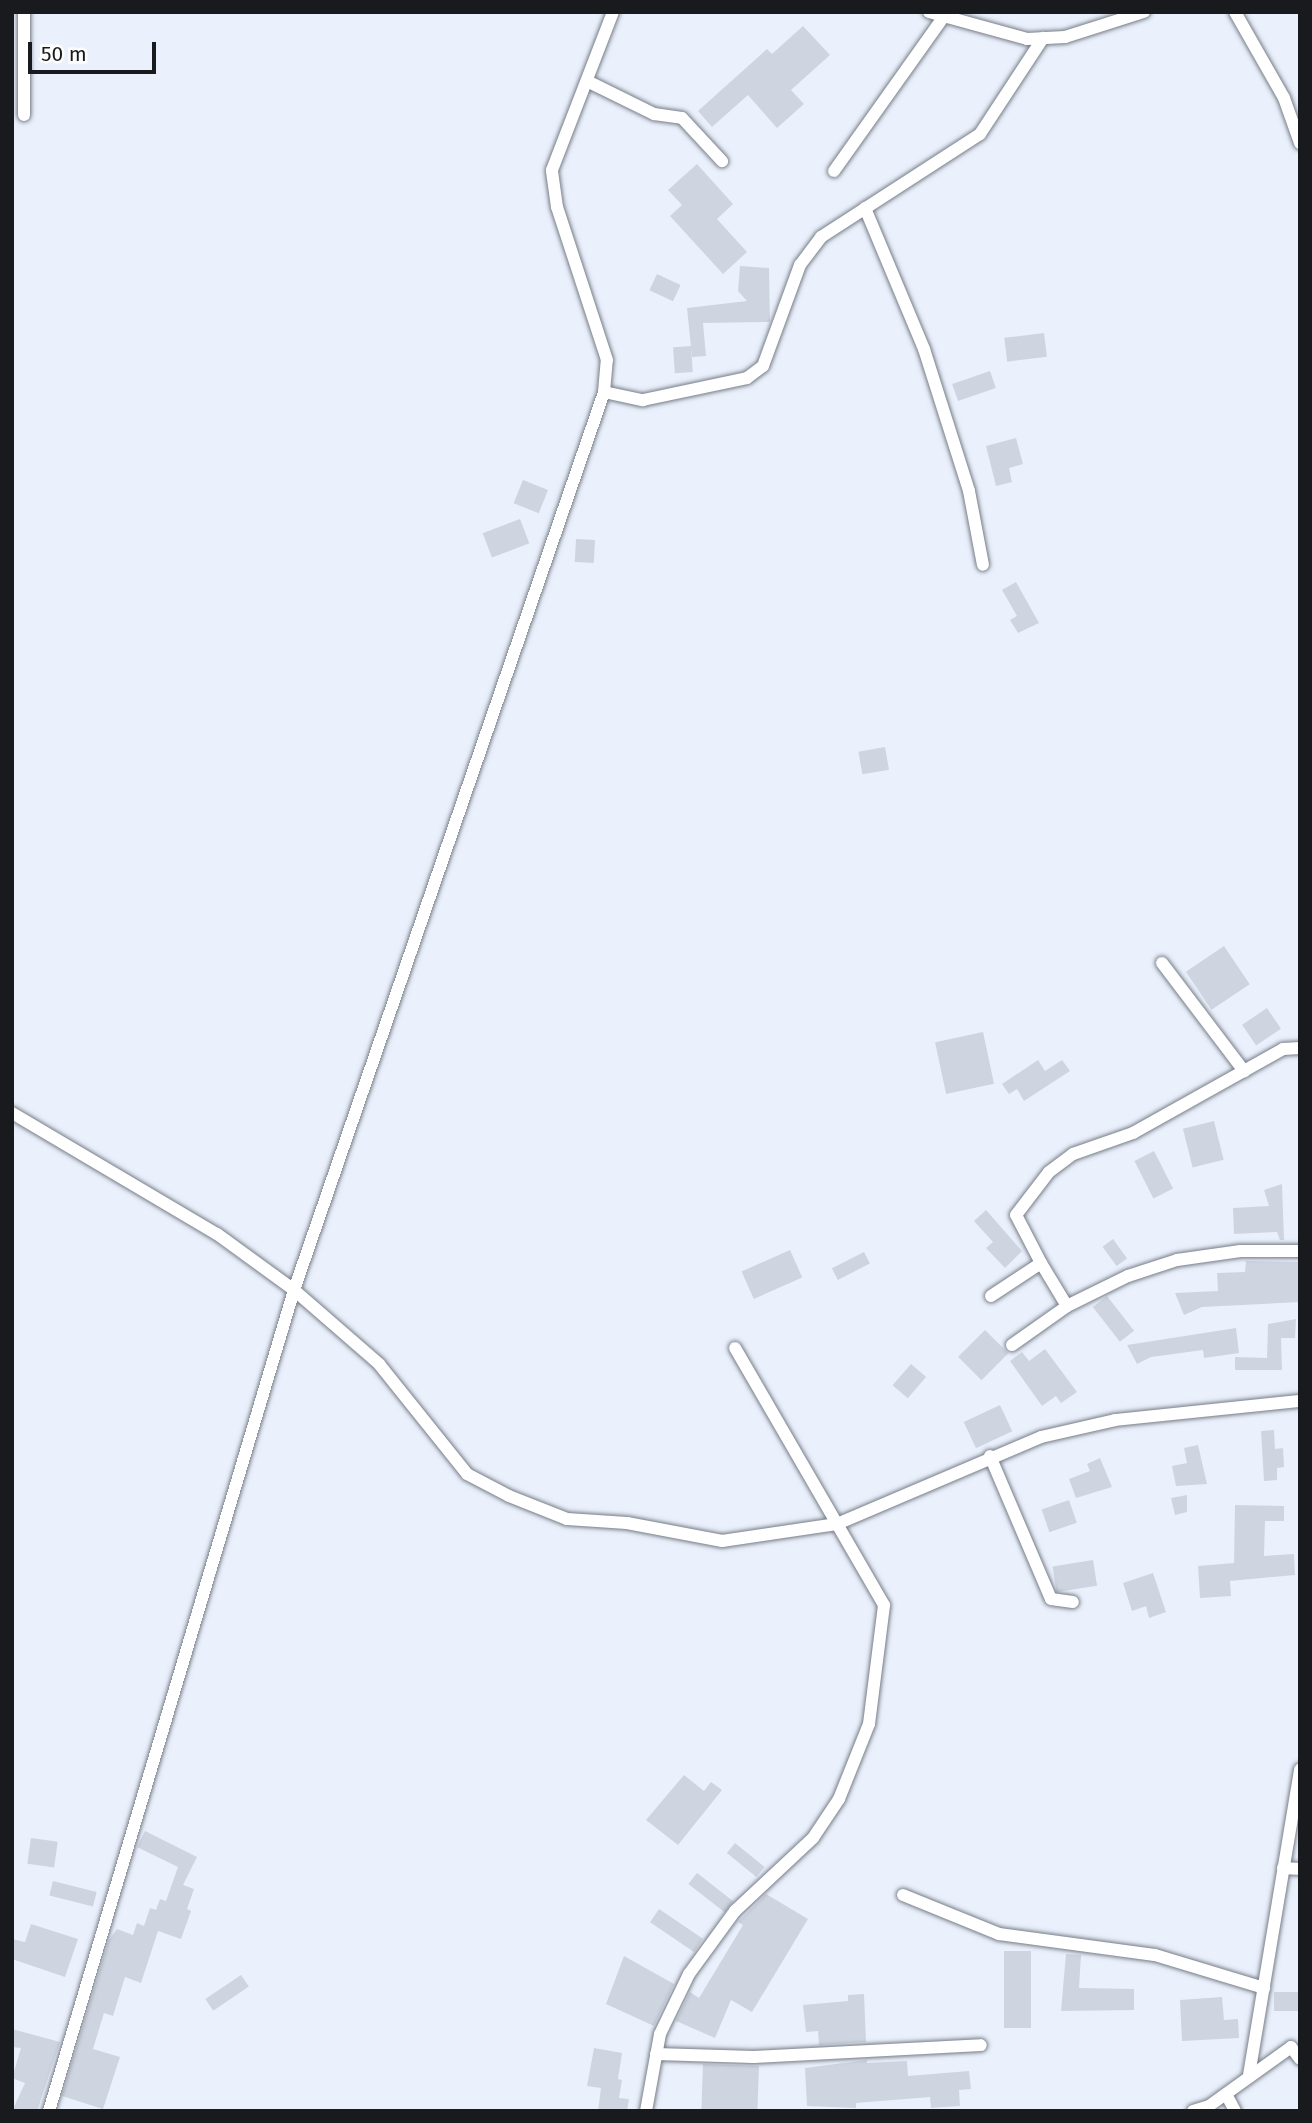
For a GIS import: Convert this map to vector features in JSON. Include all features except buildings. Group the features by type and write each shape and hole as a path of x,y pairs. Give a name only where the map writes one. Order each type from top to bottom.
{"street":[{"path":"24,12 24,115"},
{"path":"49,2111 294,1290 604,392 607,360 557,207 552,170 613,12"},
{"path":"929,12 1027,39 1098,29 1144,12"},
{"path":"1235,12 1284,98 1300,143"},
{"path":"834,171 944,16"},
{"path":"604,392 643,400 747,378 763,366 800,265 821,237 980,134 1043,38"},
{"path":"587,81 654,114 682,118 723,161"},
{"path":"865,208 924,349 969,491 983,565"},
{"path":"1162,963 1244,1071"},
{"path":"1067,1306 1016,1215 1049,1172 1073,1154 1133,1133 1283,1049 1300,1048"},
{"path":"12,1113 217,1234 294,1290 379,1364 467,1474 509,1496 567,1518 626,1523 722,1541 837,1524 990,1456 1041,1437 1115,1420 1300,1401"},
{"path":"1012,1345 1067,1306 1128,1276 1177,1260 1240,1251 1300,1251"},
{"path":"991,1296 1041,1263"},
{"path":"646,2111 660,2034 689,1974 735,1911 813,1838 839,1799 869,1724 884,1605 735,1348"},
{"path":"990,1456 1051,1599 1073,1602"},
{"path":"1249,2075 1300,1769"},
{"path":"1283,1868 1300,1869"},
{"path":"903,1895 999,1934 1155,1955 1264,1988"},
{"path":"1194,2111 1226,2094 1295,2043 1300,2059"},
{"path":"656,2054 754,2057 981,2045"},
{"path":"1226,2094 1235,2111"}]}
